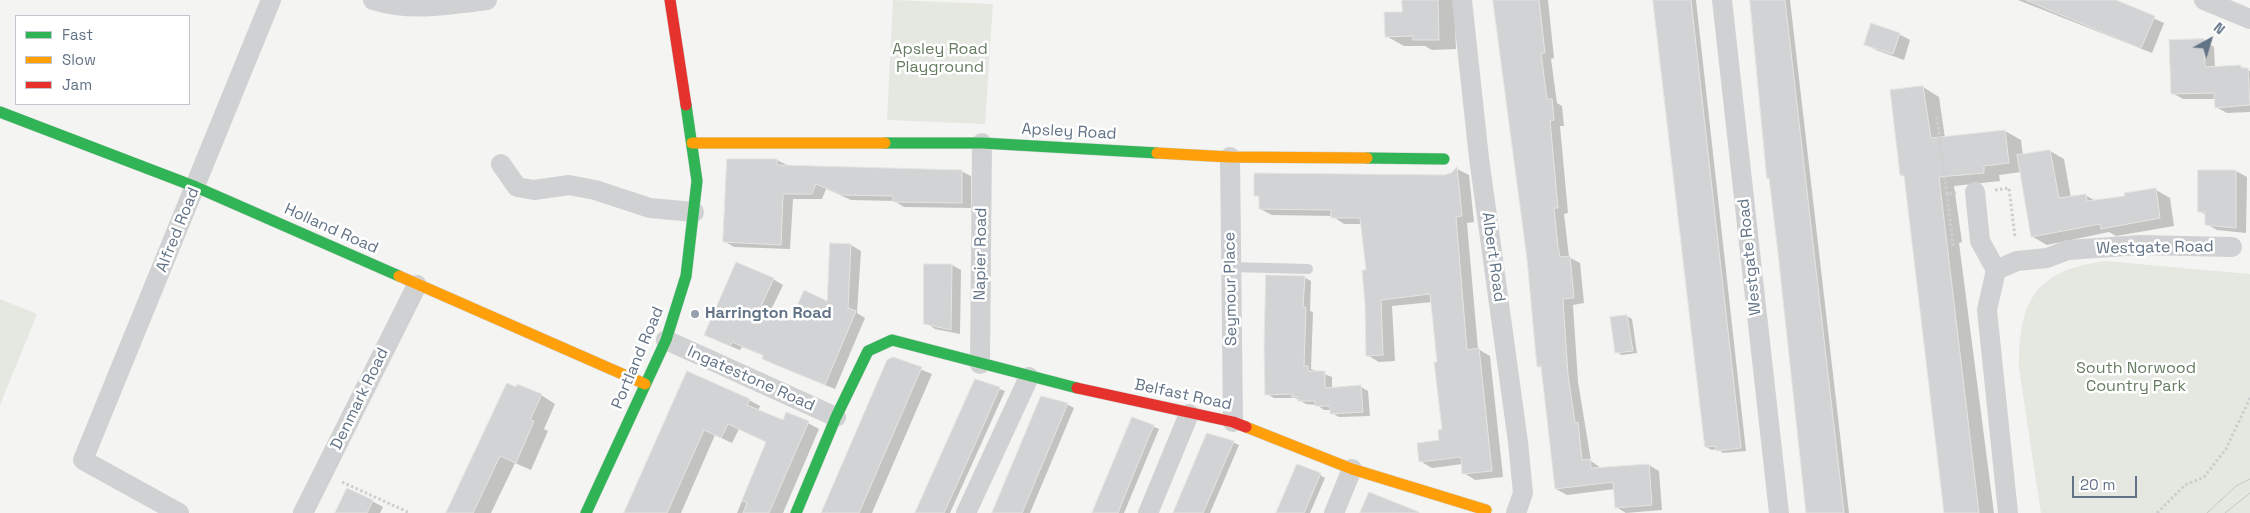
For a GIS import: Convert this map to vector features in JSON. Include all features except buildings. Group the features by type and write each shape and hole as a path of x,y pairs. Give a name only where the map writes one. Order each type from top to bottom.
{"street":[{"name":"Alfred Road","path":"179,513 83,460 271,0"},
{"path":"373,0 392,5 422,7 487,0"},
{"name":"Portland Road","path":"586,513 666,340 686,276 697,181 670,0"},
{"name":"Albert Road","path":"1462,0 1479,158 1518,442 1523,493 1516,513"},
{"name":"Westgate Road","path":"1722,0 1779,513"},
{"path":"2204,0 2250,19"},
{"name":"Holland Road","path":"0,112 196,187 645,384"},
{"name":"Apsley Road","path":"692,143 982,143 1230,157 1444,159"},
{"name":"Napier Road","path":"980,364 982,143"},
{"name":"Seymour Place","path":"1230,157 1233,422"},
{"path":"501,164 517,186 534,190 569,186 595,190 650,208 694,212"},
{"path":"1975,192 1980,241 1996,270 1986,310 2008,513"},
{"name":"Westgate Road","path":"1996,270 2017,261 2047,258 2068,250 2141,245 2232,247"},
{"name":"Denmark Road","path":"303,513 416,285"},
{"name":"Ingatestone Road","path":"666,340 836,417"},
{"name":"Belfast Road","path":"836,417 868,351 892,340 1029,377 1189,414 1233,422 1352,469 1486,510"},
{"path":"966,513 1029,377"},
{"path":"1148,513 1189,414"},
{"path":"796,513 836,417"},
{"path":"1334,513 1352,469"}],"lane":[{"path":"1231,267 1308,269"}],"path":[{"path":"1947,194 1953,246"},
{"path":"2157,513 2184,485 2204,477 2226,449 2250,398"},
{"path":"323,474 410,513"}],"green space":[{"name":"Apsley Road Playground","path":"893,0 993,4 985,124 887,120"},
{"name":"South Norwood Country Park","path":"2105,261 2250,274 2250,513 2041,513 2019,369 2022,325 2027,308 2035,293 2047,282 2062,273 2081,266"},
{"path":"0,299 37,314 0,405"}],"tram line":[{"path":"2207,513 2236,486 2250,479"},
{"path":"2225,513 2250,493"}],"traffic: fast":[{"path":"586,513 666,340 686,276 697,181 686,105"},
{"path":"0,112 196,187 399,276"},
{"path":"885,143 982,143 1157,153"},
{"path":"1367,158 1444,159"},
{"path":"796,513 836,417 868,351 892,340 1077,388"}],"traffic: slow":[{"path":"692,143 885,143"},
{"path":"1157,153 1230,157 1367,158"},
{"path":"399,276 645,384"},
{"path":"1246,427 1352,469 1486,510"}],"traffic: jam":[{"path":"670,0 686,105"},
{"path":"1077,388 1233,422 1246,427"}],"place":[{"name":"Harrington Road","path":"695,314"}]}
